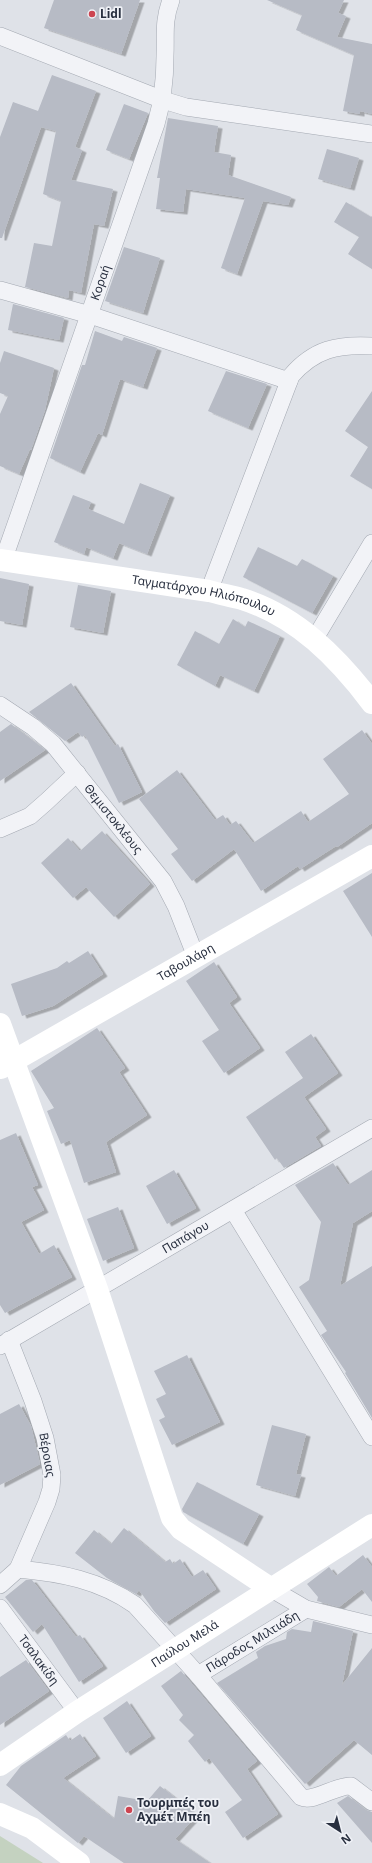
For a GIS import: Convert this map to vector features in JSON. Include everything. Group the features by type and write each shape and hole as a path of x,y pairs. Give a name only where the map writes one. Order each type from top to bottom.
{"street":[{"name":"Κοραή","path":"2,560 90,315 163,100 165,55 164,22 171,0"},
{"path":"0,36 163,100 186,107 372,134"},
{"path":"0,290 90,315 289,381"},
{"path":"209,591 289,381 301,364 332,348 348,345 372,346"},
{"path":"314,640 372,543"},
{"name":"Ταγματάρχου Ηλιόπουλου","path":"2,560 209,591 243,599 276,614 303,630 329,652 372,703"},
{"name":"Θεμιστοκλέους","path":"0,705 33,727 53,744 163,881 176,906 196,957"},
{"path":"0,828 30,816 77,773"},
{"name":"Ταβουλάρη","path":"6,1064 372,856"},
{"path":"0,1024 6,1064 97,1289 172,1518 181,1529 270,1588 306,1609 372,1625"},
{"name":"Παπάγου","path":"5,1343 372,1128"},
{"path":"233,1210 372,1437"},
{"name":"Βέροιας","path":"0,1585 18,1569 52,1489 52,1475 45,1438 38,1416 5,1343"},
{"name":"Παύλου Μελά","path":"0,1765 77,1712 270,1588 372,1525"},
{"path":"18,1569 42,1571 84,1579 124,1598 135,1606 198,1675 301,1797 310,1799 329,1791 351,1786 372,1802"},
{"name":"Τσαλακίδη","path":"0,1608 77,1712"},
{"name":"Πάροδος Μιλτιάδη","path":"198,1675 306,1609"},
{"path":"0,1814 32,1828 79,1863"}],"green space":[{"path":"0,1836 43,1863 0,1863"}],"building":[{"name":"Lidl","path":"54,0 140,0 121,54 44,28"},
{"path":"267,0 344,0 338,13 346,16 337,37 372,44 372,114 360,111 360,114 343,111 354,55 296,30 302,15"},
{"path":"52,75 96,91 75,147 82,150 71,180 113,189 104,226 94,224 81,293 69,290 68,298 25,287 34,243 52,246 61,201 43,194 56,131 41,127 2,238 0,238 0,137 13,102 38,111"},
{"path":"124,104 148,113 129,159 106,150"},
{"path":"168,118 218,126 214,152 231,155 228,175 291,197 288,205 263,201 237,274 221,268 245,198 186,189 183,212 156,209 160,178 157,178"},
{"path":"327,149 359,158 350,188 318,179"},
{"path":"346,202 371,217 372,216 372,269 348,254 359,237 334,222"},
{"path":"124,247 160,258 143,313 105,301"},
{"path":"13,304 64,318 59,340 8,330"},
{"path":"95,331 122,341 124,337 157,348 143,387 120,379 102,435 98,433 80,472 50,458 82,365 85,365"},
{"path":"4,351 54,368 45,410 31,450 30,449 19,474 0,466 0,414 8,396 0,393 0,363"},
{"path":"226,371 267,384 248,428 208,411"},
{"path":"372,391 372,489 350,476 368,447 345,431"},
{"path":"140,483 170,495 147,554 119,543 113,558 86,547 84,554 54,542 73,495 91,502 88,509 124,524"},
{"path":"258,547 297,566 302,559 333,576 312,613 243,577"},
{"path":"0,578 29,584 22,625 0,621"},
{"path":"78,585 111,591 103,633 70,627"},
{"path":"233,619 245,627 248,621 280,636 254,691 220,675 215,686 177,665 195,631 219,644"},
{"path":"71,683 115,746 118,744 142,792 119,803 85,735 82,737 78,732 65,741 29,712"},
{"path":"11,724 45,750 0,781 0,732"},
{"path":"362,730 372,744 372,823 337,847 336,846 300,869 298,866 261,891 234,849 192,881 171,854 178,849 139,799 177,770 215,820 223,815 230,825 236,821 253,843 301,811 308,822 349,794 323,759"},
{"path":"102,831 150,884 114,917 86,887 73,898 41,863 68,838 80,851"},
{"path":"372,873 372,937 343,891"},
{"path":"88,951 103,974 53,1006 22,1016 11,984 57,968 67,961 69,963"},
{"path":"214,962 237,997 229,1003 260,1048 224,1073 202,1041 219,1030 186,981"},
{"path":"97,1028 125,1068 119,1072 147,1115 106,1142 116,1172 84,1183 70,1140 61,1144 47,1111 54,1108 31,1071"},
{"path":"311,1034 338,1073 304,1097 326,1129 315,1137 321,1146 284,1168 277,1158 275,1160 246,1117 303,1078 285,1052"},
{"path":"16,1133 38,1185 32,1187 44,1210 21,1222 39,1254 54,1245 72,1277 5,1313 0,1305 0,1140"},
{"path":"333,1163 348,1185 372,1170 372,1211 353,1223 340,1286 372,1266 372,1418 345,1373 346,1372 321,1335 327,1331 299,1287 309,1280 321,1222 295,1185"},
{"path":"174,1170 196,1208 167,1224 146,1186"},
{"path":"118,1207 134,1248 103,1261 87,1219"},
{"path":"187,1355 220,1422 172,1445 159,1420 165,1417 156,1399 166,1394 154,1371"},
{"path":"19,1404 31,1426 40,1464 0,1485 0,1414"},
{"path":"272,1425 306,1434 296,1474 301,1475 295,1496 256,1485"},
{"path":"197,1482 259,1514 243,1544 183,1512 182,1509"},
{"path":"124,1528 165,1562 170,1559 173,1564 180,1559 192,1577 203,1570 216,1589 165,1623 154,1611 139,1590 136,1594 107,1578 75,1553 94,1530 111,1544"},
{"path":"363,1555 372,1567 372,1602 362,1589 339,1607 317,1601 318,1597 307,1584 329,1567 336,1576"},
{"path":"26,1580 32,1580 76,1637 80,1635 103,1666 79,1682 42,1624 33,1632 5,1597"},
{"path":"313,1621 353,1631 342,1685 372,1648 372,1755 354,1740 305,1784 217,1683 258,1658 256,1652 265,1646 286,1639 287,1632 292,1629 311,1632"},
{"path":"26,1660 49,1691 0,1725 0,1677"},
{"path":"181,1671 257,1761 247,1769 278,1814 243,1838 225,1812 242,1800 209,1758 205,1762 188,1741 194,1735 179,1720 183,1715 161,1686"},
{"path":"127,1701 151,1736 126,1753 103,1718"},
{"path":"80,1734 96,1756 63,1778 114,1819 118,1796 147,1801 160,1786 197,1815 175,1839 210,1863 124,1863 84,1836 78,1843 6,1785 21,1766 66,1735 70,1741"},
{"path":"348,1796 366,1810 372,1812 372,1843 337,1803"}],"place":[{"name":"Lidl","path":"92,14"},
{"name":"Τουρμπές του Αχμέτ Μπέη","path":"129,1810"}]}
